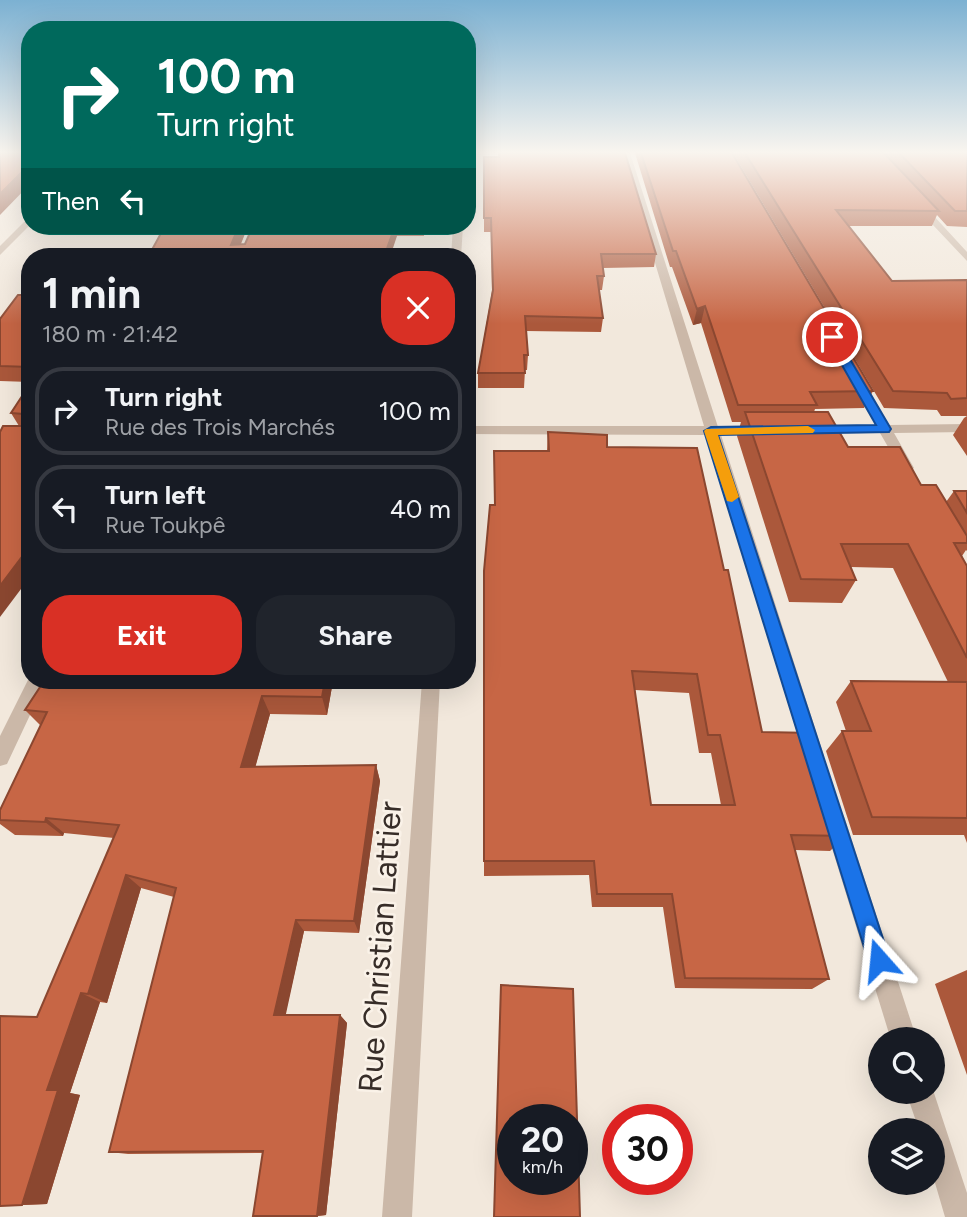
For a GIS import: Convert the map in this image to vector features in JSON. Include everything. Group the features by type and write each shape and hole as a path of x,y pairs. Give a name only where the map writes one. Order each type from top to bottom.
{"street":[{"path":"643,210 820,775"},
{"path":"923,210 967,258"},
{"path":"0,252 21,230"},
{"path":"850,369 912,476"},
{"path":"804,430 967,428"},
{"path":"476,430 778,430"},
{"path":"0,757 33,689"},
{"name":"Rue Christian Lattier","path":"397,1217 430,689"},
{"path":"828,802 900,1027"},
{"path":"945,1169 960,1217"}],"building":[{"path":"484,210 642,210 656,254 601,254 604,276 597,276 603,318 525,316 528,355 524,355 525,373 478,373 493,290 491,218 484,218"},
{"path":"660,210 766,210 873,391 810,392 817,405 738,405 705,306 697,309 676,251 673,251"},
{"path":"780,210 938,210 939,211 836,210 892,281 967,280 967,398 951,399 947,393 893,391"},
{"path":"160,235 235,235 231,245 245,244 249,235 392,235 387,248 153,248"},
{"path":"18,295 21,295 21,367 0,366 0,319"},
{"path":"21,398 21,414 11,413"},
{"path":"745,412 828,412 848,447 900,447 921,485 936,485 967,536 967,543 954,543 967,566 967,658 908,544 841,544 856,580 801,579"},
{"path":"3,426 21,426 21,558 0,586 0,432"},
{"path":"548,432 607,435 607,447 697,448 724,570 728,570 762,732 814,733 846,836 791,835 829,979 685,978 672,894 597,894 594,861 484,861 484,571 490,505 495,505 494,451 549,451","holes":["632,671 697,674 708,735 720,735 735,805 651,805"]},
{"path":"954,491 967,491 967,513"},
{"path":"851,681 967,682 967,818 872,817 842,731 871,731"},
{"path":"39,689 324,689 322,697 262,696 241,767 376,765 354,921 296,920 274,1015 340,1015 317,1216 253,1216 263,1151 109,1152 176,888 126,875 88,994 81,993 47,1090 58,1090 22,1205 0,1206 0,1016 37,1017 119,825 46,818 45,822 0,820 0,810 47,712 25,710"},
{"path":"501,985 573,989 577,1104 497,1104"},
{"path":"497,1118 497,1195 579,1195 580,1217 494,1217"}],"slow traffic":[{"path":"732,497 711,431 808,430"}],"route":[{"path":"832,337 884,429 711,431 879,960"}]}
